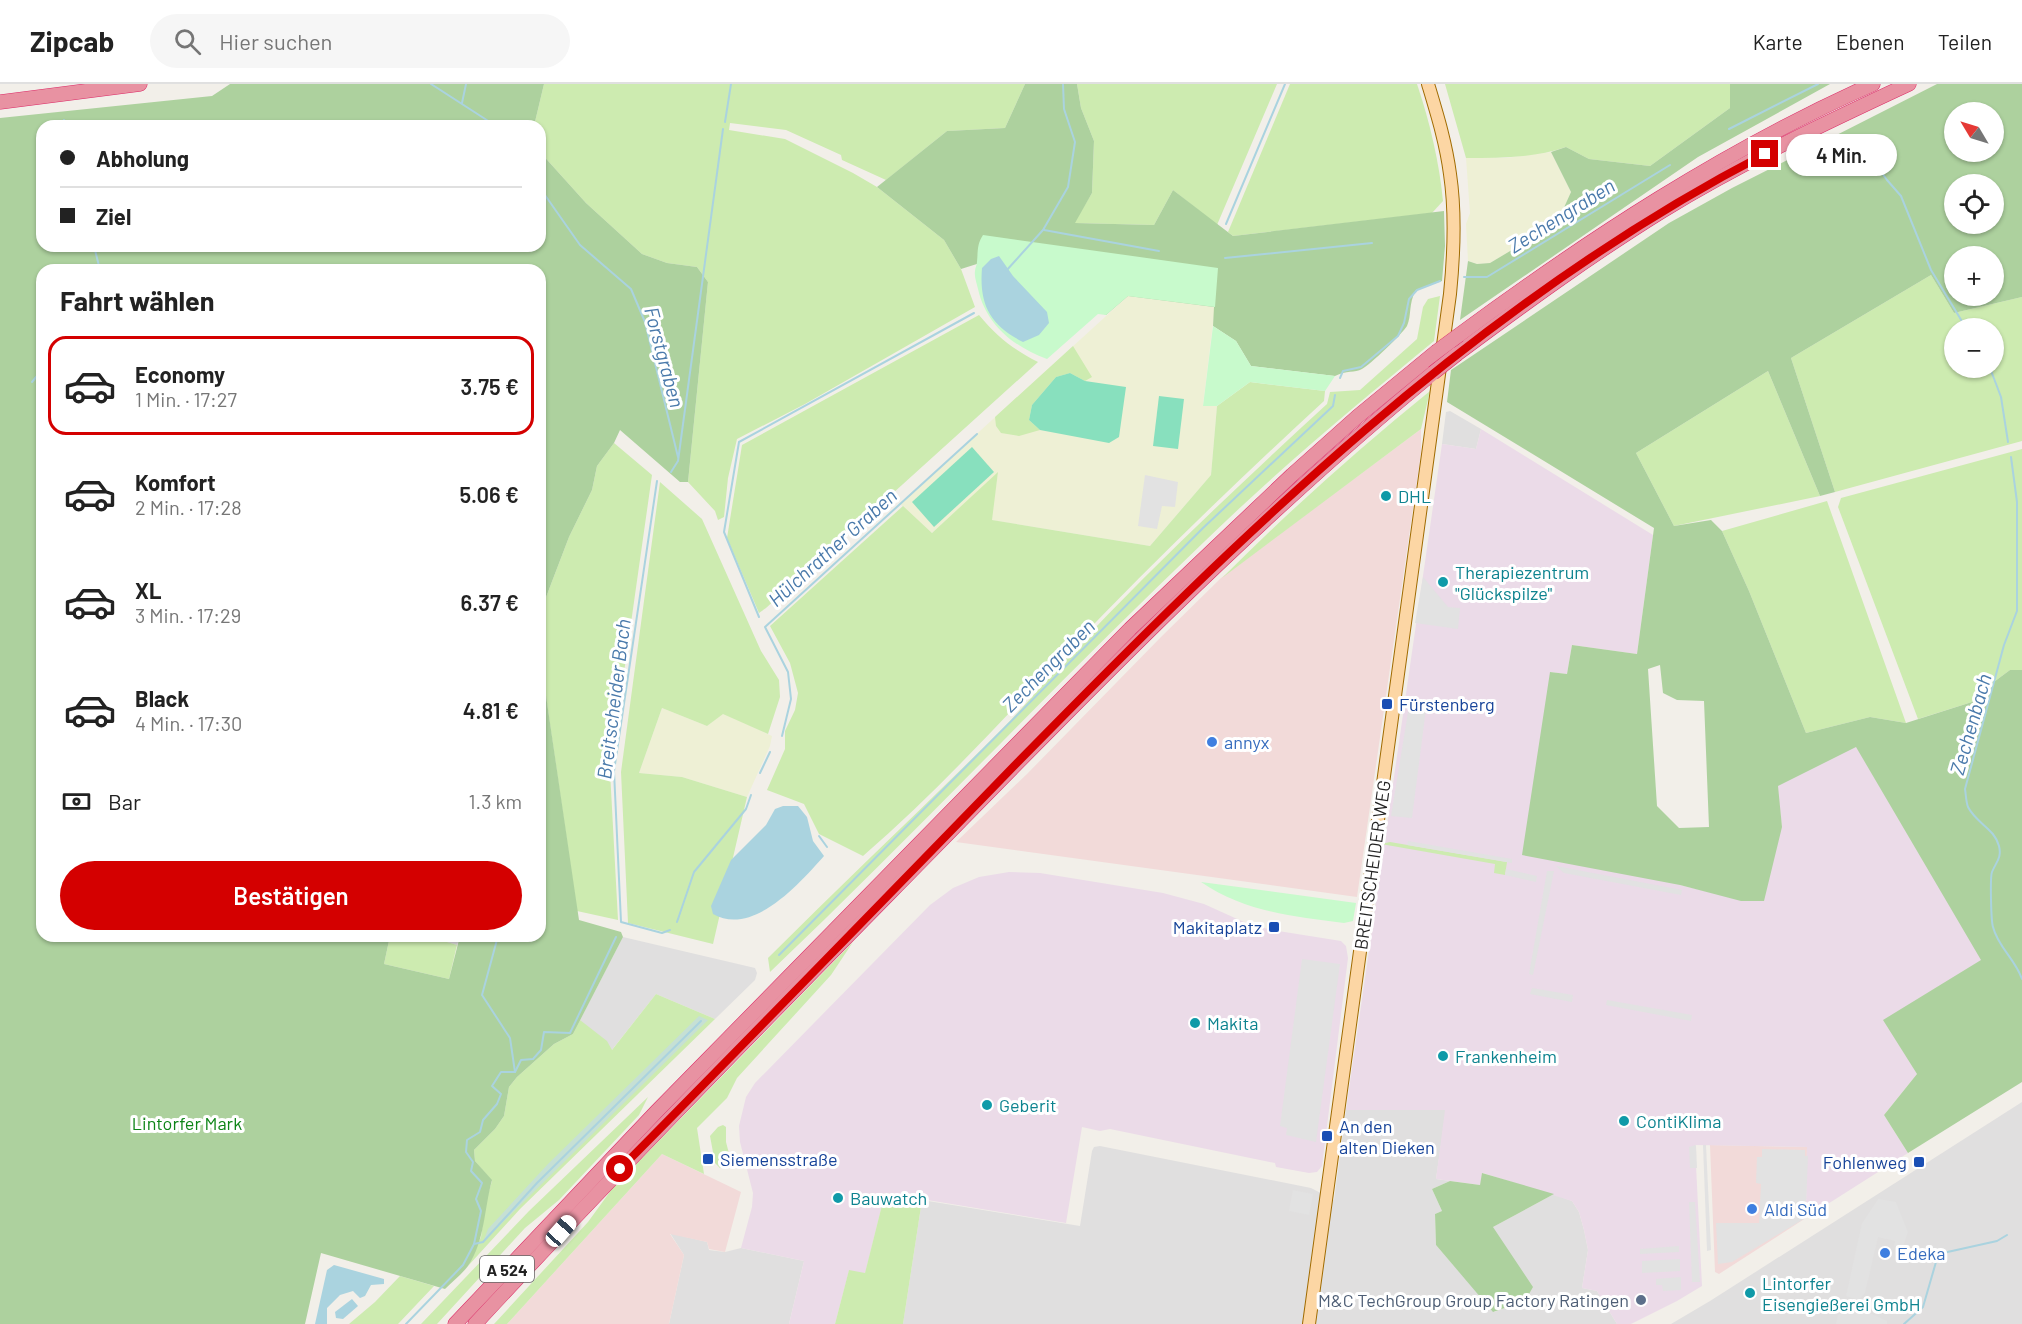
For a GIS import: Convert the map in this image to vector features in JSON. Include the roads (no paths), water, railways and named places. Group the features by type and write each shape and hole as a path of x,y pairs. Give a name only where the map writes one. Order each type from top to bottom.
{"highway":[{"path":"0,102 140,84"},
{"name":"A 524","path":"455,1324 657,1111 1130,629 1292,475 1436,352 1584,246 1657,199 1769,134 1873,84"},
{"name":"A 524","path":"475,1324 590,1200 1138,640 1307,480 1457,354 1536,295 1662,211 1824,123 1909,84"}],"main road":[{"name":"BREITSCHEIDER WEG","path":"1309,1324 1451,284 1454,222 1450,175 1442,133 1428,84"}],"water":[{"path":"999,256 1013,276 1047,312 1049,323 1039,335 1023,342 995,321 982,293 982,268 991,259"},
{"path":"783,806 798,806 807,817 813,841 824,856 789,892 759,913 744,918 728,919 713,914 711,906 731,860 766,825 775,809"},
{"path":"334,1265 384,1279 384,1284 371,1285 365,1296 360,1298 353,1291 340,1295 327,1308 327,1324 315,1324 327,1270"},
{"path":"352,1299 358,1306 343,1319 336,1318 335,1312"}],"waterway":[{"name":"Forstgraben","path":"431,84 487,120"},
{"path":"462,103 466,84"},
{"name":"Breitscheider Bach","path":"725,122 731,84"},
{"path":"1006,271 1043,230 1068,187 1075,142 1064,109 1063,84"},
{"path":"1226,224 1285,84"},
{"path":"1729,129 1818,84"},
{"name":"Breitscheider Bach","path":"671,472 678,461 723,129"},
{"name":"Zechenbach","path":"1858,140 1901,196 1931,270 1960,318"},
{"name":"Zechengraben","path":"1464,277 1487,277 1670,165"},
{"name":"Forstgraben","path":"546,197 580,245 631,289 645,322 678,457"},
{"path":"1044,230 1159,251"},
{"path":"1225,258 1372,243"},
{"path":"96,252 98,264"},
{"name":"Zechengraben","path":"1340,378 1343,371 1361,367 1398,336 1404,323 1409,299 1417,290 1440,281"},
{"path":"759,617 724,532 739,442 974,313"},
{"path":"32,382 36,377"},
{"name":"Zechenbach","path":"1994,378 2001,397 2008,442"},
{"name":"Zechengraben","path":"779,955 1203,528 1333,406 1335,395"},
{"name":"Hülchrather Graben","path":"782,736 791,699 788,672 765,627 977,434"},
{"name":"Zechenbach","path":"2011,457 2017,502 2017,611 2004,645 1965,789 1966,801 1971,813 1994,835 1999,846 1999,857 1991,876 1992,923 1995,934 2022,979"},
{"name":"Breitscheider Bach","path":"657,481 614,771 621,922 662,933 670,930"},
{"name":"Hülchrather Graben","path":"760,773 770,752"},
{"name":"Hülchrather Graben","path":"677,922 694,872 746,809 751,795"},
{"path":"819,836 827,847"},
{"name":"Breitscheider Bach","path":"406,1324 463,1265 474,1244 481,1211 476,1199 482,1183 471,1171 473,1162 466,1152 467,1140 480,1132 483,1120 497,1104 501,1094 492,1086 501,1072 515,1072 521,1060 533,1059 541,1050 544,1032 570,1033 616,937"},
{"path":"496,942 482,995 510,1038 515,1072"},
{"path":"474,1244 483,1242 537,1183 701,1021"},
{"name":"Zechenbach","path":"1904,1324 1923,1307 1936,1262 1943,1253 1997,1241 2007,1235"}],"place":[{"name":"DHL","path":"1386,496"},
{"name":"Therapiezentrum \"Glückspilze\"","path":"1443,582"},
{"name":"Fürstenberg","path":"1387,704"},
{"name":"annyx","path":"1212,742"},
{"name":"Makitaplatz","path":"1274,927"},
{"name":"Makita","path":"1195,1023"},
{"name":"Frankenheim","path":"1443,1056"},
{"name":"Geberit","path":"987,1105"},
{"name":"ContiKlima","path":"1624,1121"},
{"name":"An den alten Dieken","path":"1327,1136"},
{"name":"Siemensstraße","path":"708,1159"},
{"name":"Fohlenweg","path":"1919,1162"},
{"name":"Bauwatch","path":"838,1198"},
{"name":"Aldi Süd","path":"1752,1209"},
{"name":"Edeka","path":"1885,1253"},
{"name":"Lintorfer Eisengießerei GmbH","path":"1750,1293"},
{"name":"M&C TechGroup Group Factory Ratingen","path":"1641,1300"}],"park label":[{"name":"Lintorfer Mark","path":"187,1123"}]}
